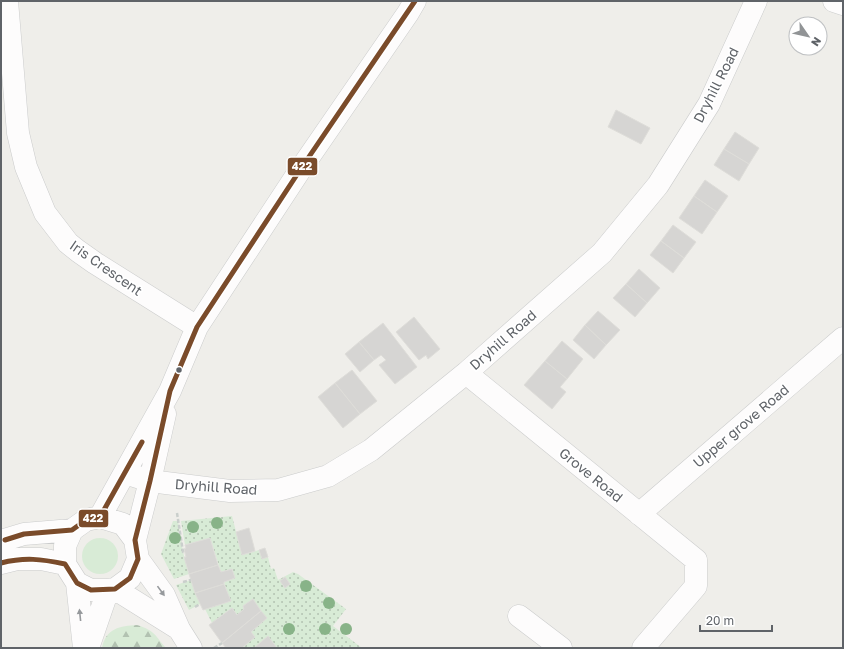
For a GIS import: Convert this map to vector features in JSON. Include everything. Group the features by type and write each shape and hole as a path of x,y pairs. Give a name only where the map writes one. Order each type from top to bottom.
{"street":[{"name":"Iris Crescent","path":"7,1 18,133 26,167 45,213 68,243 78,251 94,263 197,327"},
{"path":"100,516 170,391 197,327 300,170 415,1"},
{"name":"Dryhill Road","path":"125,473 150,481 230,491 278,490 328,476 370,450 466,373 602,253 658,185 709,104 756,1"},
{"path":"834,1 843,4"},
{"name":"Upper grove Road","path":"639,514 843,338"},
{"name":"Grove Road","path":"466,373 696,560 696,586 643,648"},
{"path":"88,648 111,590 130,578 170,391"},
{"path":"84,648 77,583 65,564 64,546 72,530 86,520 100,516 124,524 137,550 164,596 179,629 191,648"},
{"path":"1,541 24,534 72,530"},
{"path":"1,563 17,559 41,559 65,564"},
{"path":"77,583 91,590 111,590 179,629"},
{"path":"519,616 562,648"}],"path":[{"path":"177,513 184,552"},
{"path":"214,648 222,643"}],"green space":[{"path":"232,516 242,555 259,550 262,559 268,557 271,569 274,568 278,580 293,572 298,574 346,609 333,626 362,648 242,648 255,637 251,632 266,618 252,600 243,606 244,609 237,615 232,608 212,623 205,609 230,601 224,582 235,578 232,569 221,572 210,538 185,545 181,521"},
{"path":"173,521 178,521 183,552 189,574 174,579 161,554"},
{"path":"100,538 113,543 118,556 113,569 100,574 87,569 82,556 87,543"},
{"path":"191,580 200,604 189,610 176,585"},
{"path":"137,625 152,632 166,648 102,648 104,641 110,632 120,627"}],"building":[{"path":"616,110 650,128 641,144 608,127"},
{"path":"735,132 759,148 749,164 724,149"},
{"path":"724,149 749,164 739,181 714,165"},
{"path":"705,180 728,196 717,212 694,196"},
{"path":"694,196 717,212 702,234 679,218"},
{"path":"673,225 696,242 684,258 661,241"},
{"path":"661,241 684,258 673,273 650,255"},
{"path":"639,269 660,288 647,303 626,284"},
{"path":"626,284 647,303 635,317 613,298"},
{"path":"598,311 620,330 606,345 585,325"},
{"path":"414,317 440,349 428,359 426,355 419,360 396,332"},
{"path":"383,323 417,367 395,384 379,365 386,360 381,355 374,360 359,342"},
{"path":"585,325 606,345 594,359 573,340"},
{"path":"562,341 583,359 567,379 545,361"},
{"path":"359,342 374,360 360,372 345,354"},
{"path":"545,361 567,379 560,387 566,392 552,409 524,385"},
{"path":"352,370 377,401 360,414 335,383"},
{"path":"335,383 360,414 343,428 318,397"},
{"path":"249,528 255,551 242,555 236,532"},
{"path":"210,538 218,565 189,574 184,557 186,557 184,549 186,548 185,545"},
{"path":"265,548 268,557 262,559 259,550"},
{"path":"218,565 221,572 232,569 235,578 224,582 224,584 195,593 189,574"},
{"path":"285,577 290,584 285,588 280,581"},
{"path":"224,584 231,601 203,610 195,593"},
{"path":"253,599 261,611 222,643 209,625 232,608 237,615 244,609 243,606"},
{"path":"261,611 267,618 251,632 255,637 242,648 226,648 222,643"},
{"path":"268,636 277,648 254,648"}],"transit line":[{"name":"422","path":"1,563 33,559 65,564 77,583 91,590 115,589 130,578 138,559 135,540 170,391 197,327 300,170 415,1"},
{"name":"422","path":"5,540 24,534 72,530 86,520 100,517 142,442"}]}
